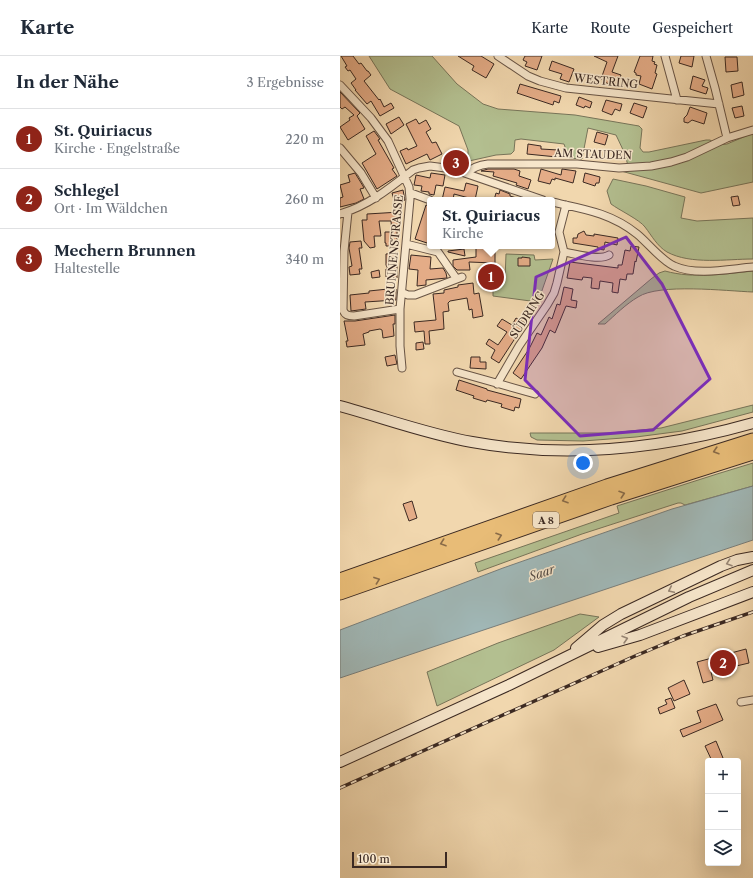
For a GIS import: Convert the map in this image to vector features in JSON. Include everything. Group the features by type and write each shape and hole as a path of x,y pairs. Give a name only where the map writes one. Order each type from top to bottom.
{"highway":[{"name":"A 8","path":"340,580 607,486 753,440"},
{"name":"A 8","path":"340,593 611,498 753,453"}],"main road":[{"path":"340,406 450,437 508,447 534,449 587,451 633,448 703,436 753,423"},
{"path":"562,660 612,619 728,563 753,557"},
{"path":"340,762 562,660 689,597 753,570"},
{"path":"562,660 640,635 753,592"}],"street":[{"name":"WESTRING","path":"498,56 505,58 528,76 559,87 719,104"},
{"path":"665,56 677,100"},
{"path":"706,56 727,138"},
{"name":"BRUNNENSTRASSE","path":"340,85 382,131 410,187 411,193 400,309 400,346 402,368"},
{"name":"AM STAUDEN","path":"467,173 480,165 488,164 577,164 619,168 651,166 687,157 727,138 753,130"},
{"path":"340,148 362,173 376,198"},
{"path":"340,214 363,206 419,168 430,166 453,169 467,173 535,197"},
{"path":"411,193 427,199"},
{"path":"555,203 607,215 622,223 651,246 668,262 681,268 699,271 753,267"},
{"name":"SÜDRING","path":"497,384 519,346 548,305 554,293 564,252 559,232 566,205"},
{"path":"348,212 343,277 344,313 349,316 354,316 400,309"},
{"path":"406,244 427,247"},
{"path":"402,293 415,295 459,277 438,249"},
{"path":"564,252 599,258 609,255"},
{"path":"457,372 535,394"},
{"path":"741,702 753,700"}],"highlighted area":[{"path":"626,237 662,284 710,379 653,430 580,436 525,380 536,277"}],"green space":[{"path":"369,56 432,56 457,84 483,104 498,109 575,115 639,126 642,129 640,148 643,152 706,140 710,140 718,145 727,144 753,133 753,182 701,193 621,171 628,166 625,154 616,135 588,128 582,159 569,158 564,144 521,139 515,140 514,151 511,154 496,155 469,161 468,150 459,126 390,89"},
{"path":"613,179 646,186 685,197 681,218 697,221 753,218 753,259 687,259 663,250 642,224 611,204 607,191"},
{"path":"506,254 534,255 535,260 553,259 538,302 493,296 493,283 505,280"},
{"path":"665,271 687,275 698,275 753,271 753,292 710,289 661,290 638,297 605,324 598,324 651,279 659,273"},
{"path":"753,405 753,412 682,431 636,437 583,441 537,440 531,437 530,433 610,433 661,428"},
{"path":"753,463 753,486 685,505 678,503 582,534 478,572 475,563 619,513 617,506"},
{"path":"580,614 599,617 554,650 437,706 427,672 498,643"}],"water":[{"name":"Saar","path":"753,486 753,540 340,678 340,630 503,568 672,509"}],"building":[{"path":"341,56 353,56 359,64 361,63 371,75 364,81 379,100 380,99 384,107 391,103 394,108 380,116 371,101 367,104 351,83 356,79 350,70 348,71 345,67 347,66"},
{"path":"458,56 481,56 494,64 486,78 472,70 474,66"},
{"path":"525,56 542,56 537,70 525,66 527,62 523,60"},
{"path":"594,56 618,56 612,72 621,75 617,87 604,82 605,80 601,79 607,62"},
{"path":"640,56 653,56 652,61 657,65 655,73 657,74 652,89 639,84 641,76 636,75 634,72"},
{"path":"681,56 694,56 692,67 679,63"},
{"path":"725,57 737,57 738,71 726,72"},
{"path":"552,61 574,69 569,82 560,79 562,74 549,70"},
{"path":"693,76 705,80 702,86 708,88 706,94 690,89"},
{"path":"742,82 744,95 733,98 731,85"},
{"path":"520,84 561,96 559,103 554,101 553,105 517,93"},
{"path":"340,92 360,113 357,116 365,129 348,140 340,127 354,115 345,107 342,109 340,107"},
{"path":"579,97 592,102 590,108 585,106 584,108 576,105"},
{"path":"606,100 622,104 620,111 615,109 612,115 602,111"},
{"path":"634,103 647,107 643,118 630,113"},
{"path":"742,106 744,116 735,118 732,108"},
{"path":"690,107 707,113 704,124 692,120 688,123 684,122 684,118"},
{"path":"399,117 404,125 391,134 386,124"},
{"path":"416,119 419,124 426,120 431,129 426,132 432,143 436,142 442,154 430,160 427,154 406,164 400,151 407,148 408,150 417,146 406,124"},
{"path":"374,131 380,139 378,140 397,176 377,189 362,163 376,154 366,136"},
{"path":"597,132 608,135 605,145 594,142"},
{"path":"528,144 541,146 541,149 558,150 557,157 527,154"},
{"path":"456,149 464,151 463,158 454,156"},
{"path":"488,169 514,169 520,171 519,176 531,180 528,189 516,185 517,183 493,176 494,172 481,171"},
{"path":"541,169 561,175 562,169 576,171 573,183 555,178 555,180 552,179 550,184 538,181"},
{"path":"355,173 364,188 360,189 364,199 356,203 340,207 340,198 343,197 340,185 350,182 348,175"},
{"path":"431,173 445,175 443,186 436,185 434,195 429,194 429,192 421,191 422,186 414,185 416,175 430,178"},
{"path":"585,173 600,177 599,183 596,183 595,186 583,182"},
{"path":"466,183 478,186 476,197 465,197 454,194 454,197 443,197 445,187 464,191"},
{"path":"403,190 405,200 395,203 392,193"},
{"path":"500,190 513,197 495,197 496,193 499,194"},
{"path":"738,196 740,205 733,206 731,197"},
{"path":"426,205 427,205 427,243 415,239"},
{"path":"400,212 400,226 397,226 397,246 386,246 385,243 385,232 392,232 391,221 379,221 381,236 374,236 375,247 370,248 364,241 362,220 367,220 367,214"},
{"path":"584,231 586,235 594,236 594,234 618,238 617,245 605,242 604,250 598,249 598,247 573,243 573,238 577,238 578,234"},
{"path":"361,241 362,248 359,248 362,269 359,269 360,274 350,275 349,267 352,266 349,248 350,242"},
{"path":"631,246 639,247 633,274 627,274 626,280 620,279 618,293 612,292 613,283 600,281 599,289 591,288 592,278 583,277 582,280 567,278 570,262 618,268 618,265 622,265 625,250 630,251"},
{"path":"464,249 465,256 448,252 448,251"},
{"path":"476,249 495,249 495,263 469,262 470,270 457,270 453,266 453,260 476,257"},
{"path":"397,253 397,278 386,277 386,269 388,269 386,265 386,254"},
{"path":"411,255 431,257 430,269 443,268 447,278 426,280 426,285 417,286 418,270 409,269"},
{"path":"518,258 530,258 530,266 518,266"},
{"path":"379,270 380,277 372,278 371,272"},
{"path":"473,283 474,294 479,293 483,316 473,318 472,309 469,310 467,298 450,301 448,303 449,311 443,312 444,329 429,331 430,344 425,344 424,331 415,332 414,322 436,320 433,294 444,293 444,290 458,287 458,285"},
{"path":"564,287 573,289 571,300 577,301 576,308 566,306 555,333 550,330 542,348 521,379 513,373 529,349 537,333 541,335 549,317 552,319 557,304 560,305"},
{"path":"396,289 396,300 365,302 366,309 351,311 350,295"},
{"path":"395,315 395,324 393,324 394,336 383,338 382,330 380,329 369,331 363,334 365,345 347,347 346,341 348,341 344,321 355,321"},
{"path":"516,318 525,323 499,363 491,358 495,350 486,344 489,339 498,345 507,332 497,326 502,319 512,325"},
{"path":"423,342 424,349 416,350 416,343"},
{"path":"395,355 397,364 387,366 385,357"},
{"path":"471,357 480,357 480,362 486,362 486,369 470,368"},
{"path":"459,380 487,390 521,399 519,408 515,407 514,411 501,407 502,404 487,400 486,402 473,398 474,396 456,390"},
{"path":"412,501 417,518 409,521 403,504"},
{"path":"746,649 749,663 711,672 713,680 703,683 697,662"},
{"path":"684,680 690,694 674,701 668,688"},
{"path":"671,698 675,708 660,714 658,708 667,704 665,700"},
{"path":"716,704 723,720 683,737 680,730 701,722 697,711"},
{"path":"716,741 723,758 711,758 705,746"}],"railway":[{"path":"340,788 635,656 683,636 753,612"}],"place":[{"name":"Mechern Brunnen","path":"456,163"},
{"name":"St. Quiriacus","path":"491,277"},
{"name":"Schlegel","path":"723,663"}]}
